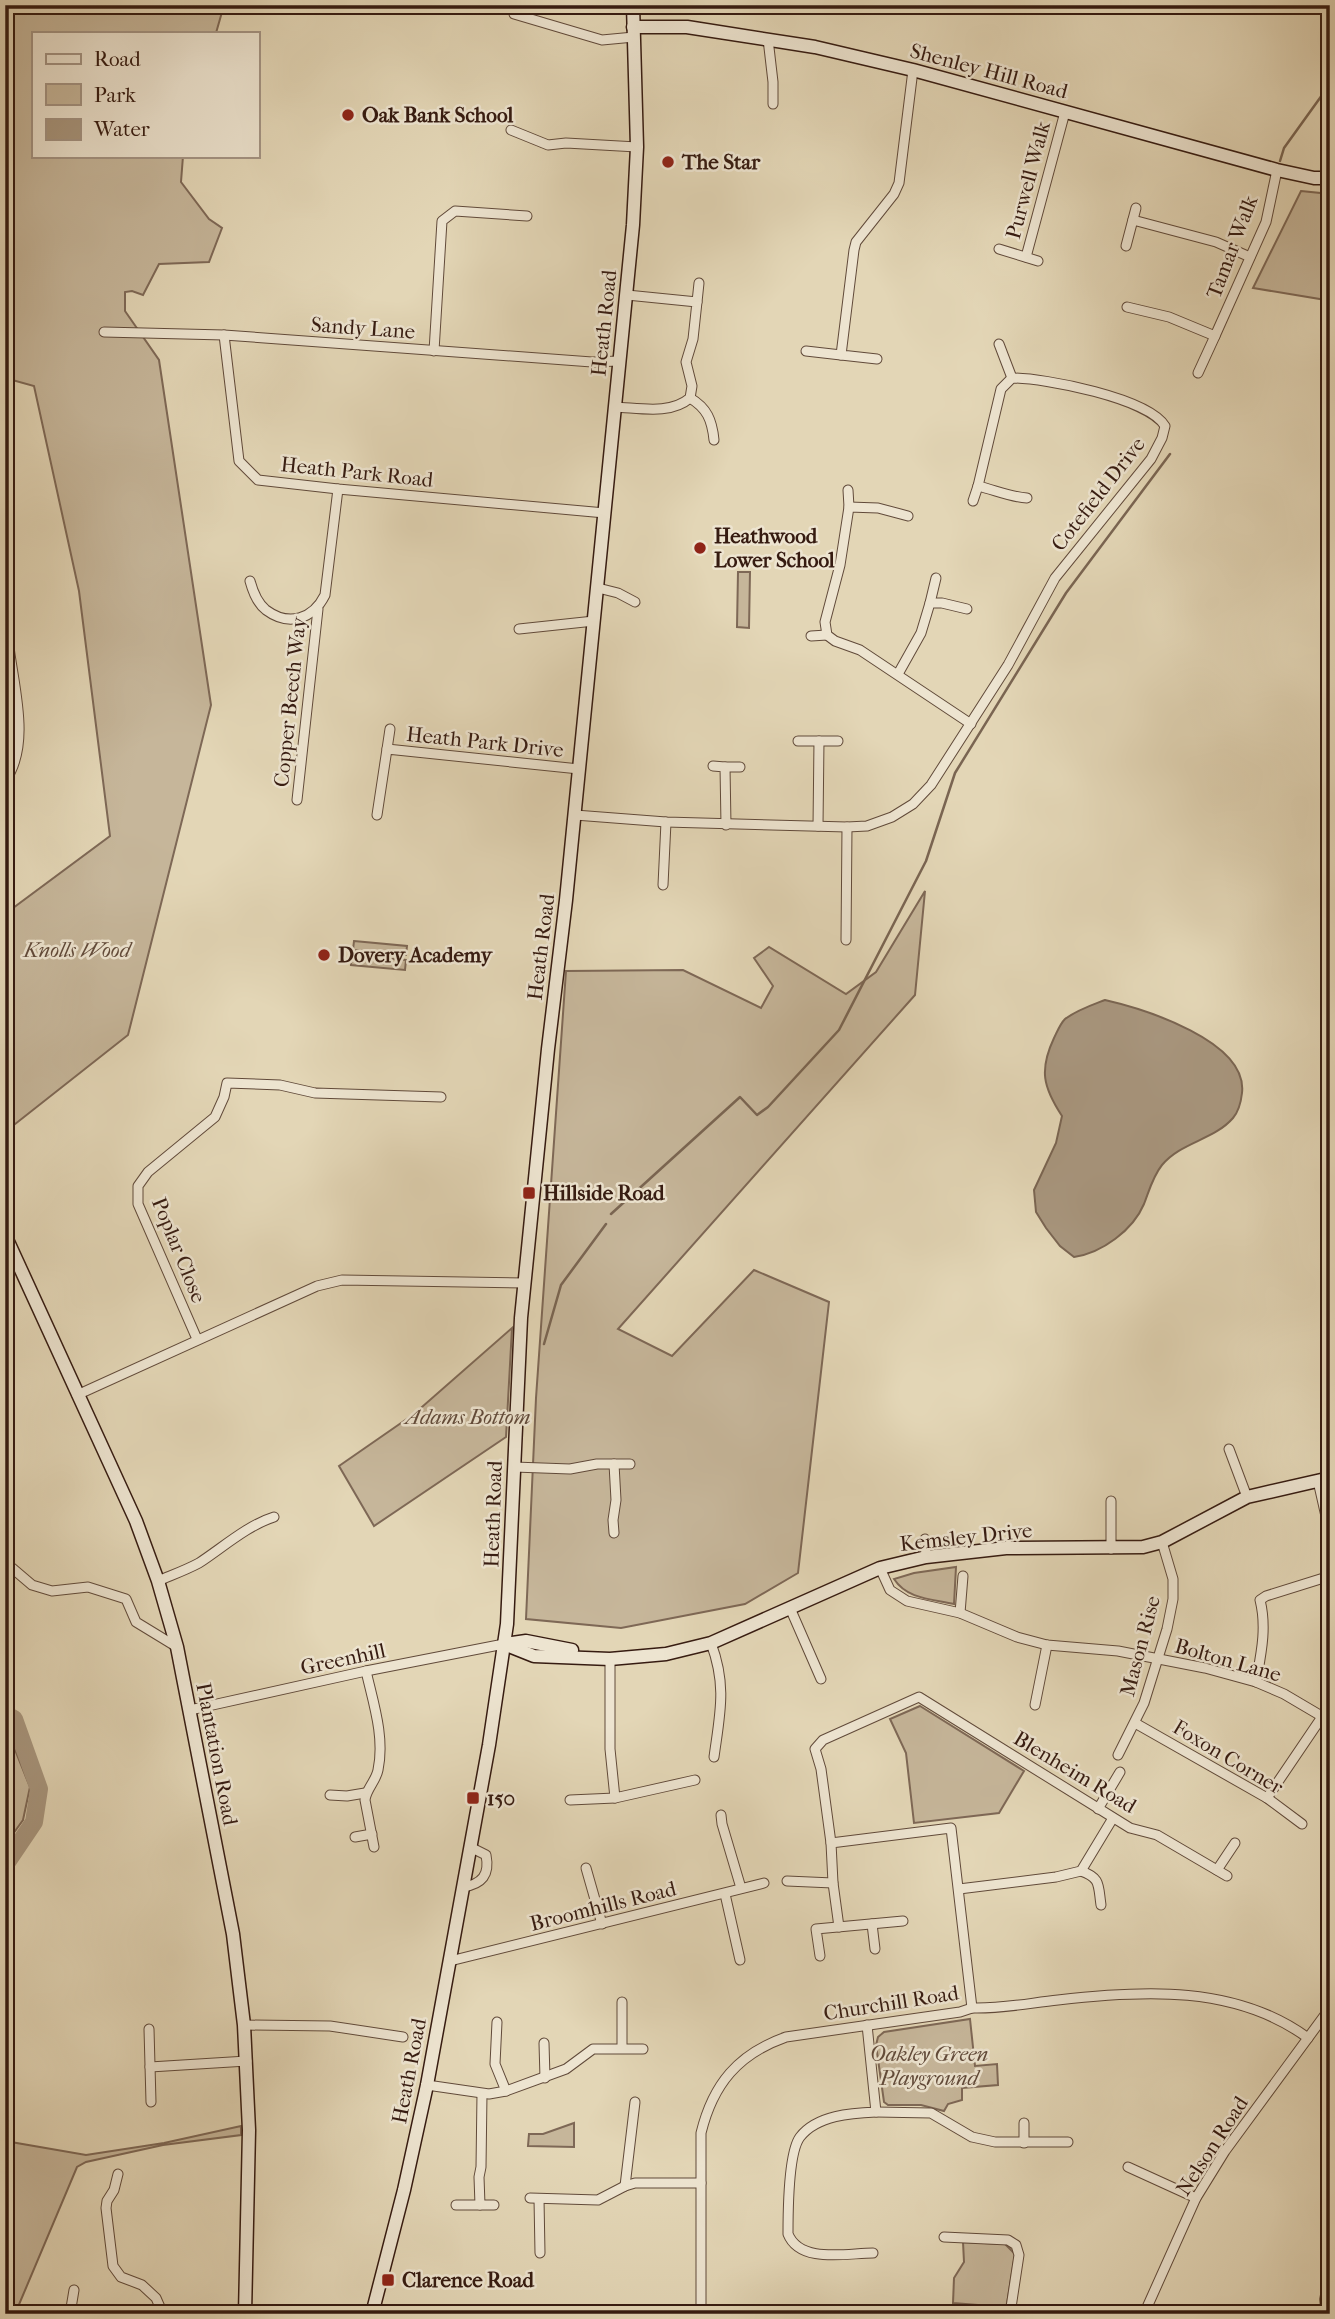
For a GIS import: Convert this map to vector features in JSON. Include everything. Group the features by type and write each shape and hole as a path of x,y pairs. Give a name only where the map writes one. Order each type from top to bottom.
{"street":[{"name":"Heath Road","path":"372,2314 404,2190 427,2085 489,1745 504,1644 525,1283 575,815 633,225 637,147 633,5"},
{"path":"514,14 602,40 634,32"},
{"name":"Shenley Hill Road","path":"634,32 687,27 768,39 913,70 1277,170 1314,178 1330,178"},
{"path":"768,39 774,82 771,93 773,104"},
{"path":"841,355 856,242 894,194 898,183 913,70"},
{"name":"Purwell Walk","path":"1026,257 1065,112"},
{"path":"511,130 548,145 566,143 637,147"},
{"name":"Tamar Walk","path":"1198,373 1266,222 1277,170"},
{"path":"1126,246 1136,208"},
{"path":"434,351 442,221 455,211 527,216"},
{"path":"1133,220 1216,242 1251,257"},
{"name":"Purwell Walk","path":"999,250 1038,261"},
{"path":"615,407 671,409 690,398 691,386 686,362 694,339 699,283"},
{"path":"626,295 697,302"},
{"path":"1127,307 1169,317 1214,336"},
{"name":"Sandy Lane","path":"104,332 224,335 592,362 620,361"},
{"name":"Heath Park Road","path":"224,335 239,461 258,480 605,513"},
{"path":"973,501 1001,389 1012,378 999,344"},
{"path":"806,352 877,359"},
{"name":"Cotefield Drive","path":"575,815 726,825 847,827 867,826 892,817 913,804 930,785 971,724 1025,635 1055,578 1151,459 1163,438 1165,426 1161,419 1128,402 1083,389 1027,378 1012,378"},
{"path":"690,398 701,404 710,417 714,440"},
{"path":"978,485 1004,492 1011,497 1027,498"},
{"name":"Copper Beech Way","path":"297,800 318,609 325,595 338,489"},
{"path":"827,635 825,622 840,565 849,507 848,490"},
{"path":"849,507 878,508 908,516"},
{"path":"898,674 921,633 936,578"},
{"name":"Copper Beech Way","path":"250,581 255,596 265,609 282,618 302,619 318,609"},
{"path":"598,588 618,593 635,602"},
{"path":"930,603 967,609"},
{"path":"519,629 594,621"},
{"path":"811,636 827,635 835,641 860,650 971,724"},
{"path":"5,643 9,646 18,715 16,758 14,768 5,781"},
{"name":"Heath Park Drive","path":"377,815 390,729"},
{"path":"798,741 838,741"},
{"path":"818,826 819,741"},
{"name":"Heath Park Drive","path":"387,749 579,769"},
{"path":"713,766 740,767"},
{"path":"725,767 726,825"},
{"path":"663,885 666,822"},
{"path":"846,940 847,827"},
{"name":"Poplar Close","path":"197,1339 138,1204 138,1186 148,1172 215,1117 224,1097 226,1078 315,1093 441,1097"},
{"name":"Plantation Road","path":"5,1235 136,1521 159,1581 177,1647 233,1934 244,2025 249,2130 245,2314"},
{"path":"77,1395 317,1286 342,1280 525,1283"},
{"path":"1229,1449 1247,1497"},
{"path":"514,1467 570,1469 597,1464 630,1464"},
{"path":"614,1464 614,1533"},
{"path":"1324,1480 1330,1534"},
{"name":"Kemsley Drive","path":"504,1644 526,1641 610,1659 666,1654 711,1643 880,1568 926,1557 1006,1548 1143,1547 1162,1542 1247,1497 1324,1480"},
{"path":"1111,1501 1111,1549"},
{"path":"159,1581 196,1564 248,1532 259,1521 274,1517"},
{"path":"925,1539 926,1557"},
{"name":"Mason Rise","path":"1118,1755 1144,1703 1159,1658 1173,1599 1173,1578 1162,1542"},
{"path":"5,1562 32,1585 52,1591 88,1587 126,1599 136,1622 177,1647"},
{"name":"Bolton Lane","path":"880,1568 890,1590 907,1601 960,1613 1017,1636 1048,1645 1118,1651 1159,1658 1256,1682 1284,1694 1323,1717"},
{"path":"960,1613 963,1576"},
{"path":"1256,1682 1264,1633 1260,1600 1330,1576"},
{"path":"790,1608 821,1679"},
{"path":"711,1643 720,1671 723,1699 713,1757"},
{"name":"Greenhill","path":"190,1710 504,1644"},
{"path":"1035,1705 1048,1645"},
{"path":"610,1659 610,1749 615,1798"},
{"path":"330,1795 365,1793 373,1784 378,1770 379,1730 366,1671"},
{"name":"Blenheim Road","path":"831,1843 816,1749 824,1740 919,1697 1130,1828 1157,1835 1227,1876"},
{"path":"1267,1798 1330,1705"},
{"name":"Foxon Corner","path":"1135,1723 1267,1798 1302,1824"},
{"path":"1098,1809 1120,1772"},
{"path":"570,1800 615,1798 695,1780"},
{"path":"365,1793 374,1847"},
{"path":"721,1815 741,1888"},
{"path":"1081,1871 1113,1818"},
{"path":"839,1927 831,1843 951,1828 972,2008"},
{"path":"355,1838 372,1834"},
{"path":"1217,1870 1235,1843"},
{"path":"463,1887 477,1884 484,1878 487,1861 486,1855 470,1847"},
{"path":"586,1868 601,1924"},
{"path":"960,1889 1056,1877 1081,1871 1098,1881 1101,1905"},
{"path":"787,1881 833,1883"},
{"name":"Broomhills Road","path":"450,1961 764,1883"},
{"path":"725,1894 740,1960"},
{"path":"820,1956 816,1929 903,1921"},
{"path":"872,1924 875,1949"},
{"name":"Churchill Road","path":"701,2314 701,2133 707,2109 721,2083 741,2061 765,2044 786,2037 960,2012 972,2008 1105,1994 1173,1993 1228,2001 1264,2012 1292,2026 1308,2038"},
{"path":"622,2002 622,2048"},
{"name":"Nelson Road","path":"1144,2314 1196,2198 1225,2151 1330,2008"},
{"path":"497,2022 495,2064 506,2091"},
{"path":"244,2025 330,2026 402,2037"},
{"path":"867,2025 876,2112"},
{"path":"149,2029 151,2102"},
{"path":"544,2043 545,2078"},
{"path":"427,2085 482,2094 506,2091 566,2069 593,2049 643,2049"},
{"path":"150,2067 247,2061"},
{"path":"480,2205 482,2094"},
{"path":"625,2186 635,2102"},
{"path":"873,2253 816,2254 803,2250 788,2234 791,2168 800,2137 820,2123 835,2117 876,2112 930,2113 972,2137 995,2142 1068,2142"},
{"path":"1024,2123 1024,2143"},
{"path":"1128,2167 1196,2198"},
{"path":"118,2174 106,2208 113,2266 121,2277 142,2285 156,2298 163,2314"},
{"path":"540,2253 535,2199 598,2200 635,2183 701,2183"},
{"path":"456,2205 494,2205"},
{"path":"944,2237 1007,2240 1016,2245 1019,2255 1010,2314"},
{"path":"1330,2286 1324,2297 1326,2308 1330,2311"},
{"path":"70,2314 74,2290"},
{"path":"846,2314 954,2314"}],"green space":[{"name":"Knolls Wood","path":"5,5 224,5 216,32 32,32 32,158 183,158 181,182 209,219 222,228 209,262 159,264 143,295 132,291 125,292 125,311 159,360 211,705 128,1035 5,1132 5,914 110,836 79,591 34,386 5,378"},
{"path":"1301,191 1330,194 1330,284 1326,300 1253,288"},
{"path":"738,572 750,572 749,628 737,627"},
{"path":"925,891 915,995 618,1329 672,1356 754,1270 829,1302 798,1573 745,1604 621,1628 526,1619 536,1398 566,971 683,970 761,1008 773,986 754,958 769,947 846,994 876,972"},
{"path":"354,941 407,946 406,955 353,950"},
{"path":"352,955 406,960 405,970 351,965"},
{"name":"Adams Bottom","path":"512,1328 506,1437 374,1526 339,1466 414,1414"},
{"path":"956,1567 954,1604 913,1594 899,1586 894,1579 914,1573"},
{"path":"920,1706 1024,1771 999,1813 914,1823 906,1753 890,1719"},
{"path":"5,1725 30,1787 23,1820 5,1845"},
{"name":"Oakley Green Playground","path":"970,2019 975,2066 997,2064 998,2085 962,2088 962,2100 948,2104 944,2111 921,2105 888,2105 884,2102 876,2045 878,2037 884,2032"},
{"path":"574,2123 574,2147 528,2146 529,2134 543,2134"},
{"path":"241,2126 241,2135 163,2145 86,2162 77,2167 15,2314 5,2314 5,2141 86,2155 164,2143"},
{"path":"963,2242 1005,2244 1015,2254 1007,2304 1003,2307 953,2303 954,2278 964,2262"}],"water":[{"path":"1105,1000 1167,1020 1212,1043 1229,1058 1239,1074 1242,1093 1233,1118 1217,1131 1178,1151 1162,1165 1139,1214 1124,1231 1095,1251 1074,1257 1060,1246 1036,1212 1034,1190 1056,1143 1062,1116 1047,1087 1046,1060 1063,1021 1080,1010"}],"waterway":[{"path":"1280,161 1284,148 1330,84"},
{"path":"611,1214 740,1097 757,1115 768,1107 839,1030 926,861 955,773 1066,593 1170,454"},
{"path":"544,1344 561,1285 606,1224"},
{"path":"5,1714 14,1719 39,1789 34,1822 5,1865"}],"place":[{"name":"Oak Bank School","path":"348,115"},
{"name":"The Star","path":"668,162"},
{"name":"Heathwood Lower School","path":"700,548"},
{"name":"Dovery Academy","path":"324,955"},
{"name":"Hillside Road","path":"529,1193"},
{"name":"150","path":"473,1798"},
{"name":"Clarence Road","path":"388,2280"}]}
